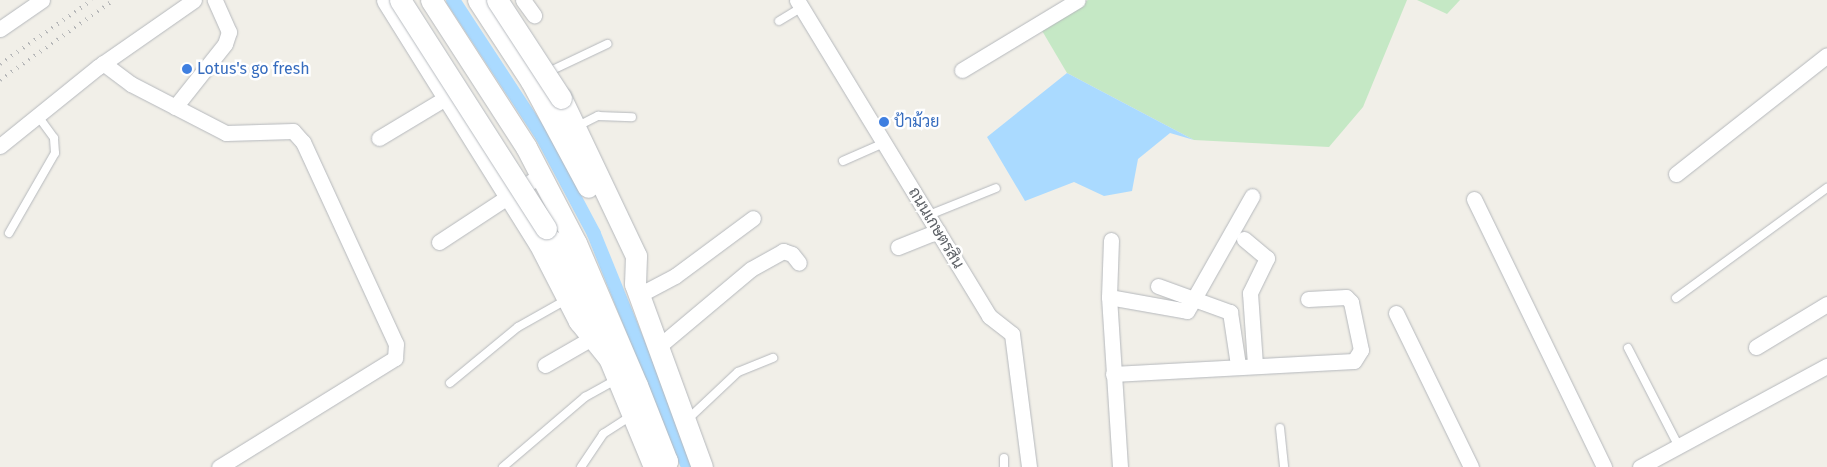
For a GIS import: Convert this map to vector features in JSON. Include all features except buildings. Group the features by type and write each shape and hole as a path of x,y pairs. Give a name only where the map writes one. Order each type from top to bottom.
{"street":[{"path":"0,30 42,0"},
{"path":"0,146 37,114 103,63 194,0"},
{"path":"175,108 225,44 229,32 215,0"},
{"path":"387,0 574,296 609,358 654,467"},
{"path":"400,0 546,228 574,296"},
{"path":"431,0 474,62 541,175 617,335 666,461 663,467"},
{"path":"478,0 539,77 561,98 636,256 637,290"},
{"path":"497,0 539,77 563,135 637,290 702,467"},
{"path":"523,0 534,15"},
{"path":"962,70 1078,0"},
{"name":"ถนนเกษตรสิน","path":"799,4 989,316 1012,334 1029,467"},
{"path":"1676,174 1827,55"},
{"path":"103,63 175,108 226,133 280,128 298,137 398,351 396,358 228,465"},
{"path":"379,138 448,96"},
{"path":"439,242 541,175"},
{"path":"1109,297 1178,311 1187,311 1252,196"},
{"path":"1474,199 1604,467"},
{"path":"637,290 675,276 752,218"},
{"path":"898,247 938,231"},
{"path":"1244,239 1266,258 1250,293 1255,364"},
{"path":"1111,240 1109,297 1120,467"},
{"path":"658,347 759,264 788,250 799,263"},
{"path":"1158,286 1194,301 1230,312 1238,365"},
{"path":"1114,374 1255,364 1346,363 1357,357 1360,341 1349,299 1308,299"},
{"path":"1756,347 1827,304"},
{"path":"1396,313 1471,467"},
{"path":"545,365 595,336"},
{"path":"1640,467 1827,366"}],"lane":[{"path":"779,20 799,4"},
{"path":"539,77 607,44"},
{"path":"9,233 54,152 54,138 37,114"},
{"path":"576,127 598,116 632,117"},
{"path":"842,161 884,143"},
{"path":"928,215 996,188"},
{"path":"1676,298 1827,188"},
{"path":"450,383 518,327 574,296"},
{"path":"1628,348 1679,447"},
{"path":"685,421 738,372 773,358"},
{"path":"503,467 586,397 618,378"},
{"path":"581,467 604,434 632,415"},
{"path":"1280,428 1284,467"},
{"path":"1004,458 1004,467"}],"green space":[{"path":"1088,0 1407,0 1363,107 1329,147 1194,140 1067,73 1041,29"},
{"path":"1417,0 1460,0 1447,14"}],"water":[{"path":"1067,73 1194,140 1170,133 1138,159 1132,191 1104,196 1074,182 1025,201 987,137"}],"waterway":[{"path":"453,0 542,136 594,234 688,467"}],"railway":[{"path":"0,64 92,0"},
{"path":"0,80 114,0"}],"place":[{"name":"Lotus's go fresh","path":"187,69"},
{"name":"ป้าม้วย","path":"884,122"}]}
